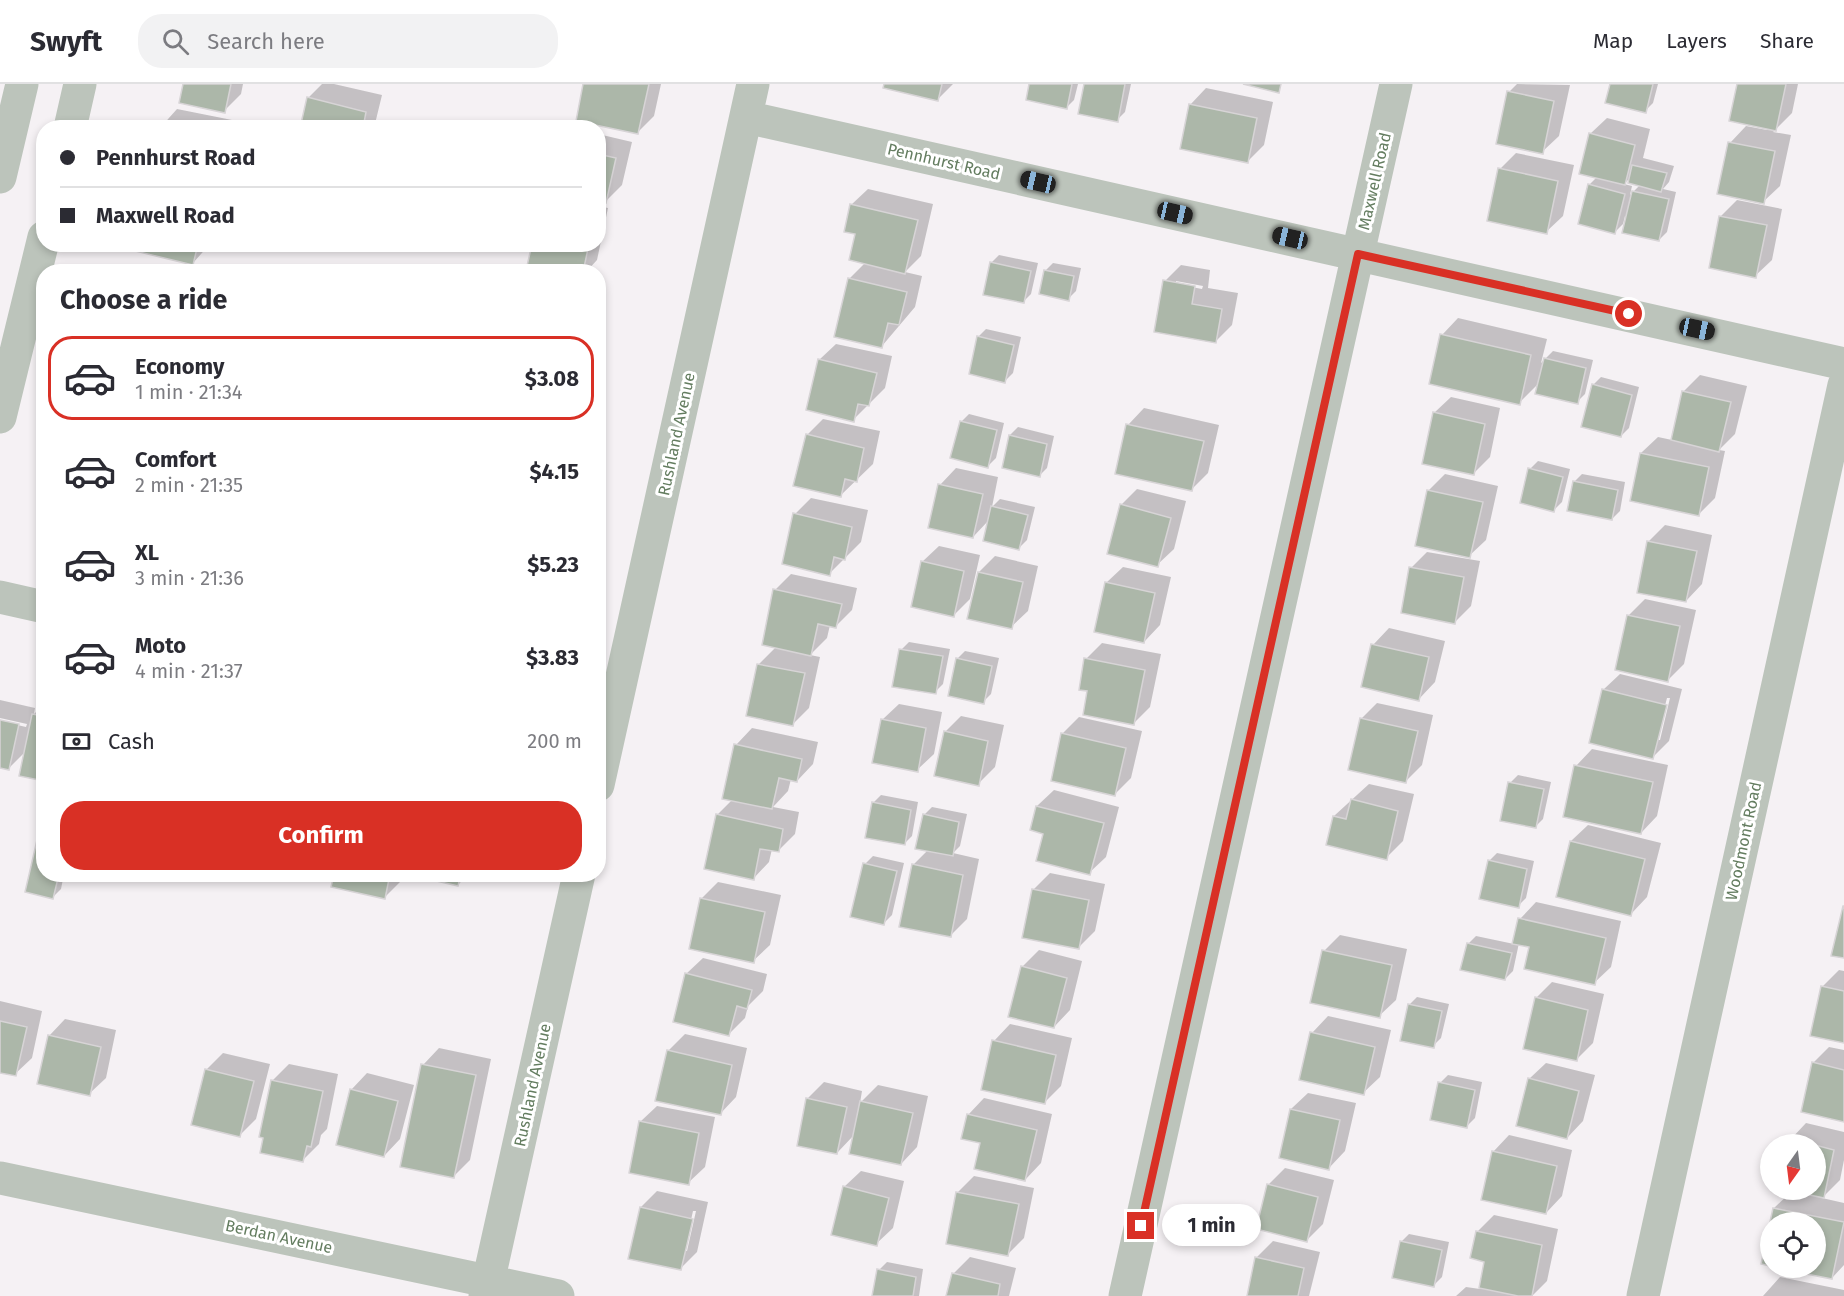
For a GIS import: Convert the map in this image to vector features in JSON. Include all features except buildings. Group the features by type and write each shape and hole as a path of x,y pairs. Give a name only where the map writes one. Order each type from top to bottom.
{"street":[{"path":"0,177 22,84"},
{"path":"72,120 80,84"},
{"name":"Rushland Avenue","path":"606,728 753,84"},
{"name":"Maxwell Road","path":"1125,1296 1396,84"},
{"name":"Pennhurst Road","path":"746,117 1844,364"},
{"path":"0,417 36,270"},
{"name":"Woodmont Road","path":"1643,1296 1844,385"},
{"path":"0,597 36,605"},
{"name":"Rushland Avenue","path":"487,1288 577,882"},
{"name":"Berdan Avenue","path":"0,1178 487,1288 558,1296"}],"route":[{"path":"1141,1226 1358,254 1629,314"}]}
